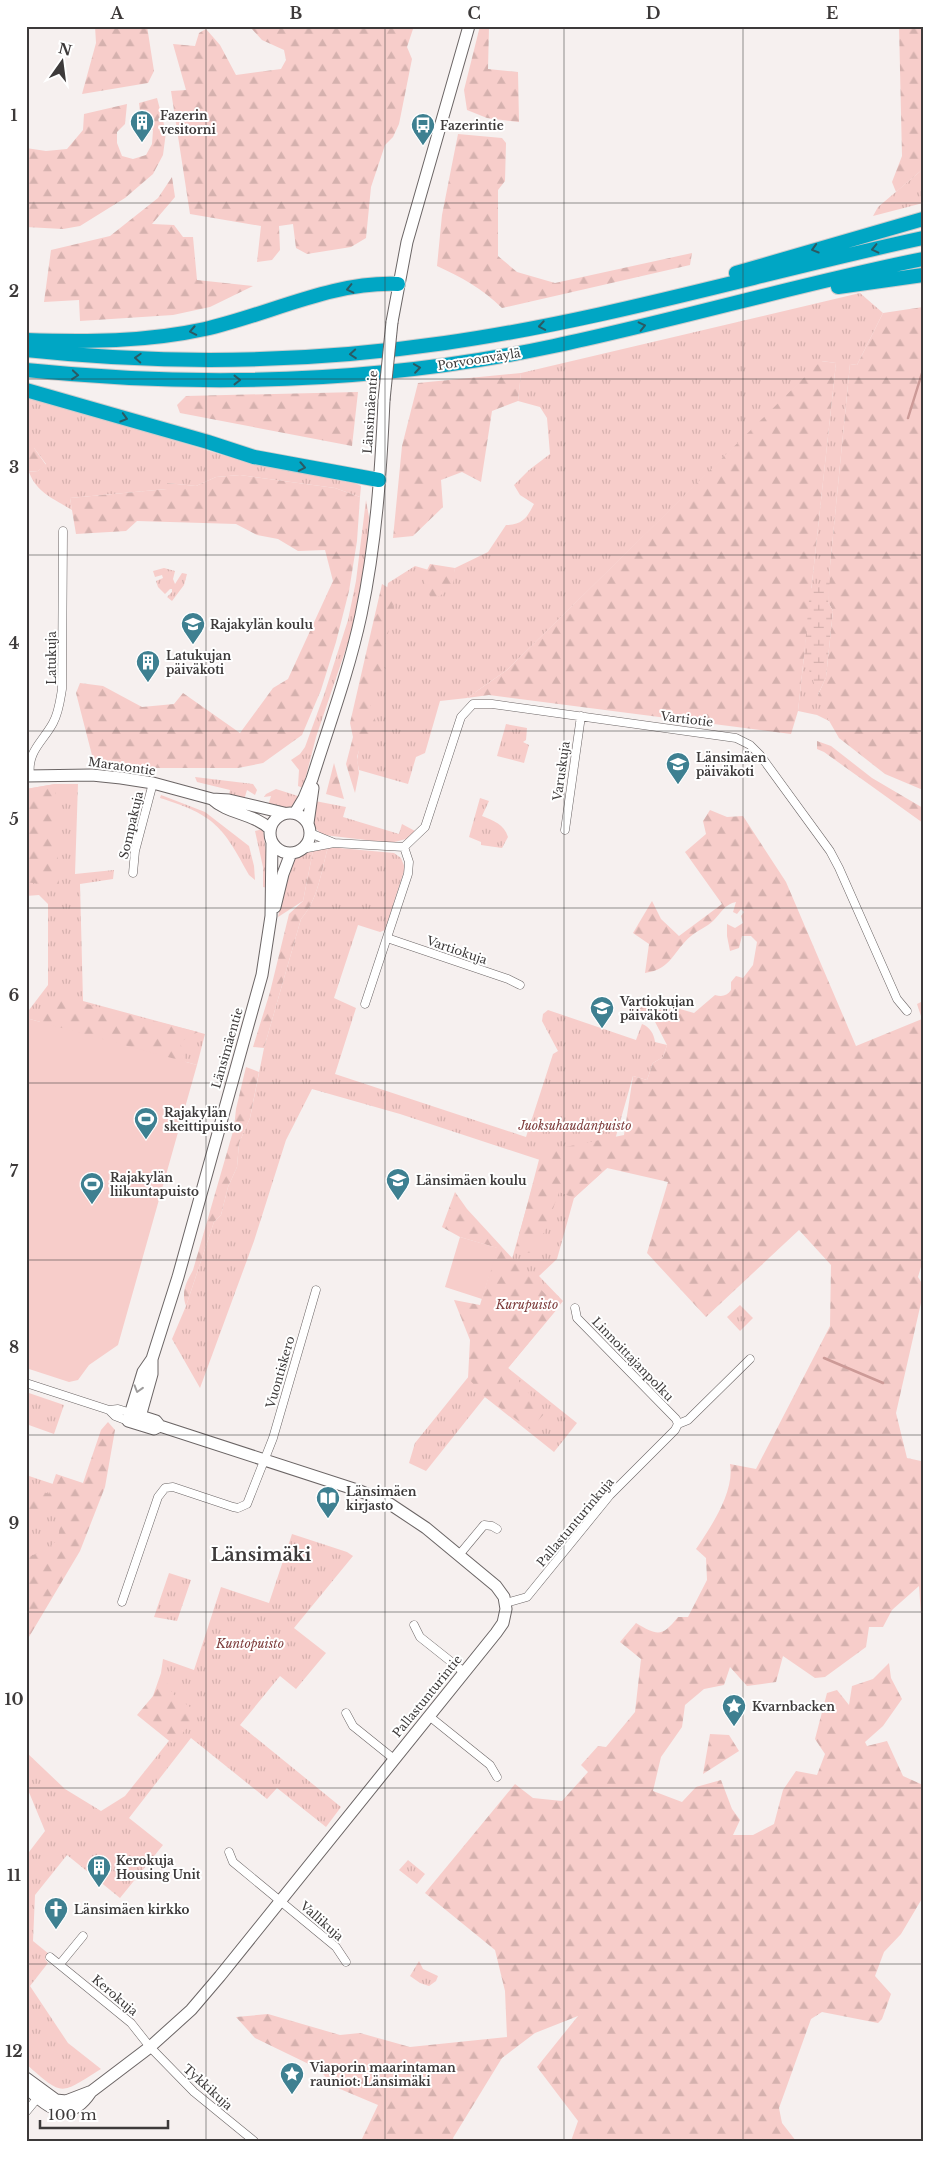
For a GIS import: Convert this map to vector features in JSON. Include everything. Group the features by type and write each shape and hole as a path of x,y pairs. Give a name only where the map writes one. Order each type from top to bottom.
{"highway":[{"path":"685,294 724,277 923,219"},
{"name":"Porvoonväylä","path":"26,350 143,359 196,360 279,358 360,353 447,343 549,325 923,238"},
{"name":"Porvoonväylä","path":"26,370 163,380 243,380 361,374 447,364 552,347 923,259"},
{"path":"739,303 923,275"},
{"path":"26,340 104,341 169,335 206,328 353,288 376,284 398,284"},
{"path":"26,390 254,457 379,480"}],"main road":[{"name":"Länsimäentie","path":"460,26 462,47"},
{"name":"Länsimäentie","path":"289,813 304,798 312,779 350,657 360,617 373,545 384,400 398,284 412,225 469,26"},
{"name":"Maratontie","path":"28,776 92,774 153,783 212,799 229,800 289,813"},
{"name":"Länsimäentie","path":"309,828 312,779"},
{"name":"Maratontie","path":"212,799 219,806 259,820 270,828"},
{"path":"289,813 302,816 309,828 308,842 296,851 280,850 272,842 270,828 274,821 289,813"},
{"name":"Länsimäentie","path":"272,842 272,916"},
{"name":"Länsimäentie","path":"134,1418 143,1372 152,1359 180,1267 262,975 272,916 283,874 296,851"},
{"path":"134,1418 154,1429 160,1426 387,1502 426,1528 492,1582 501,1591 506,1603"},
{"name":"Pallastunturintie","path":"26,2078 55,2110 69,2111 79,2106 92,2091 167,2033 204,1995 464,1672 502,1623 506,1603"},
{"name":"Pallastunturintie","path":"26,2087 40,2095"}],"street":[{"name":"Latukuja","path":"28,776 30,759 58,712 62,689 63,531"},
{"name":"Vartiotie","path":"404,848 425,827 458,724 463,713 470,706 478,703 736,738 750,745 768,765 830,851 897,999 907,1011"},
{"name":"Varuskuja","path":"565,830 581,716"},
{"name":"Sompakuja","path":"133,873 135,851 153,783"},
{"path":"309,828 334,843"},
{"path":"296,851 334,843 404,848 409,868 365,1004"},
{"name":"Vartiokuja","path":"387,938 508,979 520,985"},
{"name":"Vuontiskero","path":"122,1602 161,1492 165,1488 173,1487 232,1507 243,1507 250,1500 265,1460 316,1290"},
{"name":"Linnoittajanpolku","path":"575,1308 577,1318 676,1419 678,1424"},
{"name":"Pallastunturinkuja","path":"506,1603 527,1597 610,1495 673,1432 678,1424 688,1420 750,1359"},
{"path":"26,1382 109,1410 118,1409 134,1418"},
{"path":"459,1555 484,1525 492,1526 496,1529"},
{"path":"414,1625 420,1637 464,1672"},
{"path":"346,1712 353,1726 394,1759"},
{"path":"429,1716 490,1765 497,1778"},
{"name":"Vallikuja","path":"229,1852 233,1862 336,1947 346,1962"},
{"path":"60,1964 82,1936"},
{"name":"Kerokuja","path":"50,1957 130,2022 150,2047"},
{"name":"Tykkikuja","path":"150,2047 194,2092 254,2141"},
{"path":"26,2112 40,2095"}],"green space":[{"path":"95,26 147,26 154,71 148,83 82,94 96,43"},
{"path":"242,26 414,26 407,47 412,59 399,124 393,137 385,145 371,187 366,238 351,247 307,254 296,248 293,224 279,226 280,250 272,260 257,262 261,226 190,214 171,91 186,90 173,44 195,46 199,33 206,29 220,45 236,75 281,69 286,60 284,50 262,40 251,28"},
{"path":"480,26 489,27 488,69 518,72 519,122 487,118 467,110 464,90"},
{"path":"899,26 923,26 923,169 896,192 892,182 902,156"},
{"path":"157,98 166,132 163,155 153,174 125,198 80,226 63,229 26,227 26,148 46,151 67,149 83,130 84,114 127,104 125,124 117,132 117,143 122,156 133,159 146,155 152,144 153,130 141,119 139,103"},
{"path":"458,134 502,138 506,143 505,181 498,190 498,256 517,272 555,283 692,253 690,265 502,308 471,284 437,266 442,215"},
{"path":"923,169 923,203 873,216 878,207"},
{"path":"172,177 175,197 152,224 174,225 183,237 193,237 197,280 253,286 210,307 173,315 80,321 79,300 44,302 51,250 110,236 158,198"},
{"path":"860,293 883,313 857,365 850,364 829,576 826,677 818,694 829,721 817,715 798,711 836,363 822,361 507,670 467,698 440,701 425,753 416,757 408,784 359,770 357,760 388,583 415,566 453,577 455,568 488,552 506,525 516,524 523,520 534,504 520,495 514,485 529,470 550,454 547,418 540,407 518,401 521,373"},
{"path":"923,307 923,790 885,774 839,738 824,712 818,695 826,677 833,611 828,602 829,576 850,364 857,365 883,313"},
{"path":"821,361 836,363 798,711 791,734 489,695 467,698 507,670"},
{"path":"521,373 518,401 492,411 481,482 462,472 441,480 443,507 413,536 393,538 402,446 418,383"},
{"path":"358,392 352,446 180,413 177,405 186,396"},
{"path":"26,396 254,464 355,483 361,486 360,497 335,488 240,475 216,477 196,486 167,483 167,489 70,498 72,510 41,490 29,472 38,471 46,464 34,448 26,448"},
{"path":"26,448 34,448 46,465 38,471 26,472"},
{"path":"240,475 335,488 360,497 357,541 349,591 321,690 302,735 263,763 238,768 156,768 94,763 76,693 80,683 103,686 142,707 174,704 183,693 240,733 273,688 288,679 333,581 325,550 298,551 278,539 257,535 236,524 137,521 126,531 76,534 70,498 167,489 167,483 196,486 216,477"},
{"path":"366,500 369,517 368,536 354,625 316,737 303,788 298,786 299,770 291,760 300,754 305,747 348,620 356,581"},
{"path":"430,564 455,568 453,584 440,596 431,599 423,578"},
{"path":"164,568 175,571 173,579 175,584 182,573 187,574 184,585 172,601 167,597 172,592 172,589 165,594 158,587 156,581 163,578 162,575 155,577 153,571"},
{"path":"830,578 828,602 833,611 826,677 818,694 804,657 810,589"},
{"path":"382,584 392,590 394,608 381,663 389,674 377,680 370,704 379,732 363,737 357,757 359,773 355,793 346,764 353,737 350,723"},
{"path":"506,724 527,728 526,740 523,742 529,745 524,763 497,756"},
{"path":"817,741 831,746 872,778 923,808 923,823 824,752 817,749"},
{"path":"334,763 344,799 326,794"},
{"path":"195,777 253,784 257,790 255,795 247,790 244,800 229,795 230,790 197,782"},
{"path":"55,784 78,784 75,874 114,870 113,879 80,884 83,1001 205,1034 197,1065 26,1018 26,1014 48,985 48,904 39,895 26,896 26,789"},
{"path":"55,784 59,887 26,882 26,789"},
{"path":"276,789 301,797 294,805 287,808 268,806 271,796 264,797"},
{"path":"161,795 205,812 249,846 255,880 249,875 224,834 215,825 193,810 160,798"},
{"path":"480,798 489,801 482,816 498,824 504,829 508,837 502,848 481,845 481,842 469,837"},
{"path":"315,801 346,807 343,817 399,834 402,824 415,831 406,839 391,843 324,835 314,825"},
{"path":"710,810 727,817 743,816 786,882 856,1046 922,1019 917,1004 923,1001 923,1260 918,1277 923,1285 923,1294 896,1413 907,1458 921,1461 923,1616 921,1615 919,1586 892,1610 883,1627 869,1627 866,1647 825,1677 815,1678 783,1656 776,1682 747,1686 730,1667 724,1685 704,1689 685,1705 682,1727 661,1757 653,1791 682,1802 696,1787 721,1780 732,1809 740,1820 733,1835 753,1835 774,1824 783,1790 796,1771 817,1775 825,1754 815,1739 827,1693 837,1690 849,1705 852,1686 873,1679 889,1663 891,1678 902,1699 883,1726 865,1742 867,1746 887,1741 903,1776 923,1785 923,1897 901,1934 884,1952 875,1976 891,1994 882,2019 878,2023 822,2012 811,2019 779,2108 782,2123 796,2141 571,2141 578,2121 537,2067 578,2016 535,2033 502,2058 453,2138 454,2141 361,2141 378,2105 333,2086 319,2069 255,2038 236,2017 268,2014 340,2035 360,2033 410,2047 507,2037 505,1991 495,1950 425,1893 515,1784 533,1798 562,1801 588,1772 581,1765 598,1746 606,1747 635,1712 641,1659 620,1642 636,1623 659,1632 668,1628 678,1617 688,1617 707,1580 706,1558 696,1549 715,1520 725,1497 731,1475 730,1464 756,1469 830,1326 831,1265 799,1230 706,1317 647,1253 668,1182 607,1168 574,1198 559,1192 545,1231 531,1253 515,1251 541,1152 624,1135 633,1076 647,1080 653,1063 663,1057 667,1045 653,1018 627,1010 633,1002 651,1003 652,1010 680,1009 694,1013 715,995 722,996 728,994 731,990 731,982 736,976 743,978 753,965 757,942 751,936 742,936 739,948 730,951 727,924 735,928 743,923 741,916 744,912 741,909 737,914 733,912 736,902 726,907 711,923 691,936 667,963 654,971 645,973 649,944 633,933 652,901 661,919 679,936 722,904 685,852 706,834 703,821"},
{"path":"263,829 269,874 268,888 263,887 263,867 255,831"},
{"name":"Juoksuhaudanpuisto","path":"328,847 394,853 401,858 405,868 385,930 380,932 358,925 334,998 356,1008 335,1074 526,1137 553,1054 558,1051 542,1021 543,1014 548,1010 636,1040 642,1024 651,1031 655,1042 667,1045 663,1057 653,1063 647,1080 633,1076 607,1168 574,1198 557,1259 539,1276 563,1301 508,1368 577,1423 554,1452 485,1397 426,1471 409,1463 415,1443 486,1355 540,1160 400,1114 312,1089 286,1140 254,1241 200,1388 172,1339 186,1306 214,1222 221,1215 228,1187 237,1167 239,1143 250,1118 264,1048 301,919 315,894"},
{"path":"328,847 315,894 301,919 264,1048 253,1047 270,992 289,914 303,901 313,851"},
{"path":"313,851 303,901 278,917 287,872 295,857"},
{"path":"55,996 198,1032 180,1042 186,1063 26,1046"},
{"name":"Rajakylän liikuntapuisto","path":"26,1018 197,1065 118,1345 89,1365 78,1380 69,1382 26,1368"},
{"path":"246,1067 259,1072 250,1118 239,1143 237,1167 228,1187 221,1215 214,1222 186,1306 185,1288 193,1270 234,1128 236,1109"},
{"name":"Kurupuisto","path":"455,1192 467,1209 558,1308 508,1368 545,1413 530,1429 485,1397 468,1378 470,1340 454,1300 480,1305 497,1248 460,1237 442,1227"},
{"path":"460,1237 498,1248 482,1299 445,1287"},
{"path":"740,1305 753,1318 740,1331 727,1317"},
{"path":"26,1392 64,1405 54,1434 26,1424"},
{"path":"108,1422 115,1430 105,1487 80,1551 26,1642 26,1558 45,1550 58,1540 61,1517 49,1506 41,1513 26,1515 26,1497 30,1487 49,1494 56,1474 83,1483 101,1430"},
{"path":"26,1475 83,1494 74,1514 26,1596"},
{"name":"Kuntopuisto","path":"292,1534 347,1552 353,1556 294,1628 326,1653 296,1689 280,1676 240,1725 341,1807 326,1827 277,1788 267,1799 191,1738 129,1818 163,1845 120,1898 67,1855 35,1895 33,1941 49,1954 45,1959 48,1963 30,1986 68,2043 101,2069 69,2088 55,2087 26,2064 26,1856 45,1831 26,1785 26,1752 65,1789 101,1811 125,1796 172,1737 161,1673 163,1659 194,1670 221,1587 269,1603"},
{"path":"169,1573 191,1580 177,1621 154,1617"},
{"path":"161,1673 173,1694 199,1714 173,1744 137,1715 153,1696"},
{"path":"710,1734 729,1735 739,1751 703,1774"},
{"path":"408,1860 425,1874 417,1884 399,1870"},
{"path":"419,1961 423,1969 438,1976 436,1981 429,1986 420,1983 410,1976"}],"waterway":[{"path":"908,418 923,370"},
{"path":"824,1358 883,1383"}],"place":[{"name":"Fazerin vesitorni","path":"142,143"},
{"name":"Fazerintie","path":"423,146"},
{"name":"Rajakylän koulu","path":"193,645"},
{"name":"Latukujan päiväkoti","path":"148,683"},
{"name":"Länsimäen päiväkoti","path":"678,785"},
{"name":"Vartiokujan päiväköti","path":"602,1029"},
{"name":"Rajakylän skeittipuisto","path":"146,1140"},
{"name":"Länsimäen koulu","path":"398,1201"},
{"name":"Rajakylän liikuntapuisto","path":"92,1205"},
{"name":"Länsimäen kirjasto","path":"328,1519"},
{"name":"Kvarnbacken","path":"734,1727"},
{"name":"Kerokuja Housing Unit","path":"99,1888"},
{"name":"Länsimäen kirkko","path":"56,1930"},
{"name":"Viaporin maarintaman rauniot: Länsimäki","path":"292,2095"}],"district":[{"name":"Länsimäki","path":"261,1555"}]}
